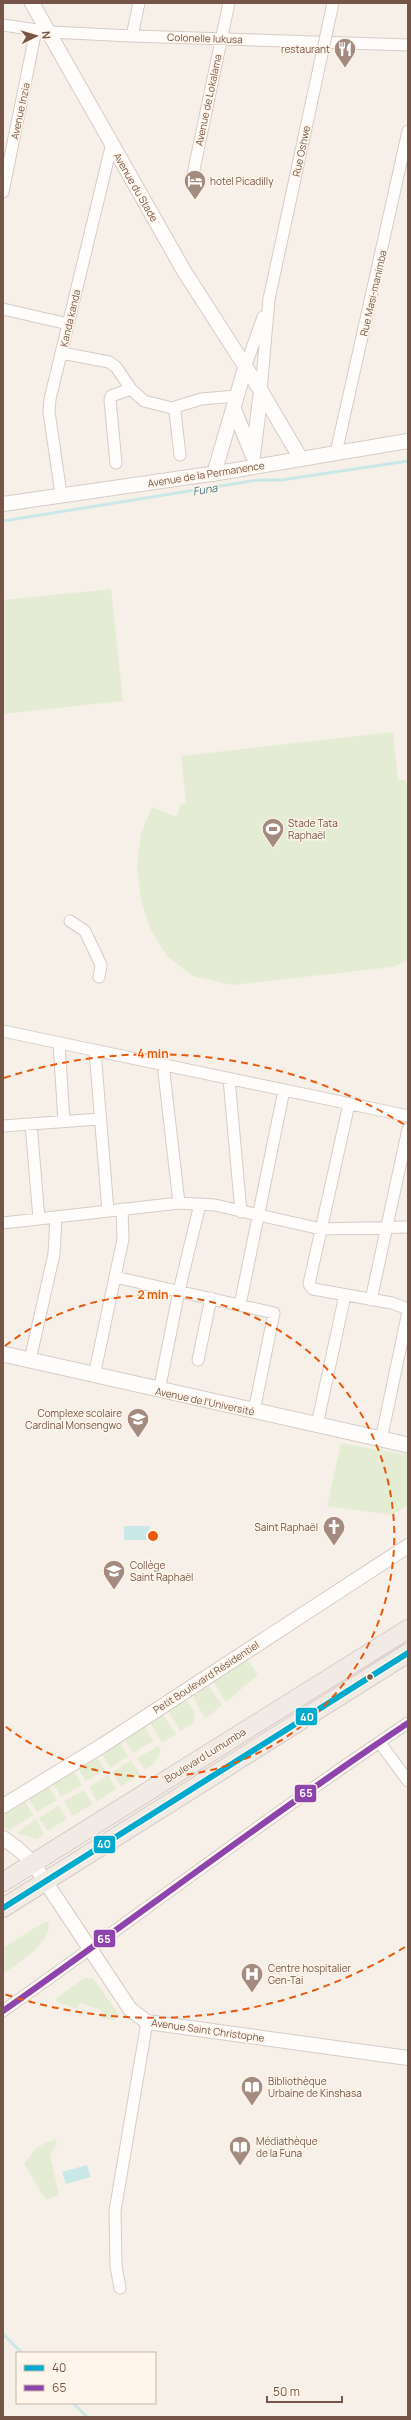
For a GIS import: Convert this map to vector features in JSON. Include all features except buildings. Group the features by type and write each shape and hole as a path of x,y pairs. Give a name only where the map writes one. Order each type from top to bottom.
{"highway":[{"name":"Boulevard Lumumba","path":"3,1882 408,1629"},
{"path":"3,1908 408,1653"}],"main road":[{"name":"Avenue de l’Université","path":"3,1354 159,1391 408,1446"}],"street":[{"name":"Avenue du Stade","path":"32,3 43,31 112,143 184,271 261,391 301,459"},
{"path":"132,36 138,3"},
{"name":"Avenue de Lokalama","path":"193,174 229,3"},
{"name":"Rue Oshwe","path":"269,299 333,3"},
{"name":"Colonelle lukusa","path":"3,25 43,31 132,36 408,45"},
{"name":"Avenue Inzia","path":"3,192 43,31"},
{"name":"Rue Masi-manimba","path":"336,453 408,131"},
{"name":"Kanda kanda","path":"61,494 49,412 68,324 112,143"},
{"path":"214,474 245,368 269,299"},
{"path":"254,461 269,299"},
{"path":"3,309 68,324"},
{"path":"62,353 109,362 116,367 131,389 149,403 172,408 201,399 235,402"},
{"path":"116,462 110,400 112,396 131,389"},
{"path":"235,402 254,461"},
{"path":"172,408 175,412 180,455"},
{"name":"Avenue de la Permanence","path":"3,504 61,494 214,474 254,461 301,459 408,441"},
{"path":"70,921 85,931 100,965 99,977"},
{"path":"3,1031 408,1116"},
{"path":"59,1043 64,1121"},
{"path":"95,1051 108,1211"},
{"path":"163,1064 179,1203"},
{"path":"229,1079 241,1212"},
{"path":"240,1305 284,1090"},
{"path":"349,1104 321,1229 310,1287 392,1303 408,1310 381,1440"},
{"path":"3,1126 100,1119"},
{"path":"31,1124 39,1218"},
{"path":"371,1300 408,1129"},
{"path":"3,1223 179,1203 200,1204 321,1229 386,1229 408,1227"},
{"path":"159,1391 179,1291 200,1204"},
{"path":"94,1376 123,1239 122,1209"},
{"path":"30,1360 54,1254 56,1217"},
{"path":"115,1277 240,1305 270,1310 274,1317 254,1411"},
{"path":"317,1425 345,1295"},
{"path":"198,1360 211,1298"},
{"name":"Petit Boulevard Résidentiel","path":"3,1806 103,1745 408,1546"},
{"path":"3,2011 90,1951 241,1839 408,1723"},
{"path":"380,1743 408,1782"},
{"name":"Avenue Saint Christophe","path":"3,1838 17,1848 32,1863 130,2009 147,2022 408,2058"},
{"path":"120,2288 116,2266 115,2211 147,2022"}],"green space":[{"path":"111,589 123,701 3,714 3,600"},
{"name":"Stade Tata Raphaël","path":"393,732 398,780 404,780 408,785 408,960 393,967 232,985 193,976 167,956 150,929 141,900 137,866 141,833 152,807 177,817 181,803 186,803 181,756"},
{"path":"341,1443 408,1455 408,1505 392,1515 327,1506"},
{"path":"247,1659 258,1675 226,1702 212,1680"},
{"path":"208,1685 222,1705 205,1719 192,1694"},
{"path":"186,1701 194,1711 195,1722 180,1731 168,1711"},
{"path":"162,1713 176,1734 162,1743 149,1721"},
{"path":"144,1726 153,1741 133,1753 124,1738"},
{"path":"119,1741 128,1756 110,1768 101,1752"},
{"path":"158,1746 161,1751 155,1762 145,1770 137,1758"},
{"path":"96,1755 105,1770 86,1781 77,1767"},
{"path":"131,1760 140,1774 121,1786 112,1772"},
{"path":"73,1770 82,1785 61,1797 52,1782"},
{"path":"108,1775 116,1789 97,1801 89,1787"},
{"path":"48,1785 57,1800 37,1812 28,1797"},
{"path":"84,1790 93,1804 72,1816 64,1801"},
{"path":"24,1800 33,1815 9,1830 4,1828 3,1812"},
{"path":"59,1806 67,1819 47,1831 39,1818"},
{"path":"36,1819 44,1834 36,1839 17,1833"},
{"path":"44,1922 48,1922 49,1927 42,1942 30,1954 3,1974 3,1948"},
{"path":"84,1978 93,1978 117,2012 118,2015 114,2020 100,2018 101,2010 80,2003 77,2009 57,2002 56,1998"},
{"path":"55,2139 57,2144 50,2155 59,2195 46,2200 24,2164 37,2147"}],"water":[{"path":"124,1526 150,1526 150,1540 124,1540"},
{"path":"87,2165 91,2177 66,2184 62,2172"}],"waterway":[{"name":"Funa","path":"3,521 258,480 281,480 408,461"},
{"path":"3,2334 21,2352"},
{"path":"74,2404 87,2417"}],"transit line":[{"name":"40","path":"3,1908 408,1653"},
{"name":"65","path":"3,2011 305,1793 408,1723"}],"place":[{"name":"restaurant","path":"345,68"},
{"name":"hotel Picadilly","path":"195,200"},
{"name":"Stade Tata Raphaël","path":"273,848"},
{"name":"Complexe scolaire Cardinal Monsengwo","path":"138,1438"},
{"name":"Saint Raphaël","path":"334,1546"},
{"name":"Collège Saint Raphaël","path":"114,1590"},
{"name":"Centre hospitalier Gen-Tai","path":"252,1994"},
{"name":"Bibliothèque Urbaine de Kinshasa","path":"252,2106"},
{"name":"Médiathèque de la Funa","path":"240,2166"}]}
